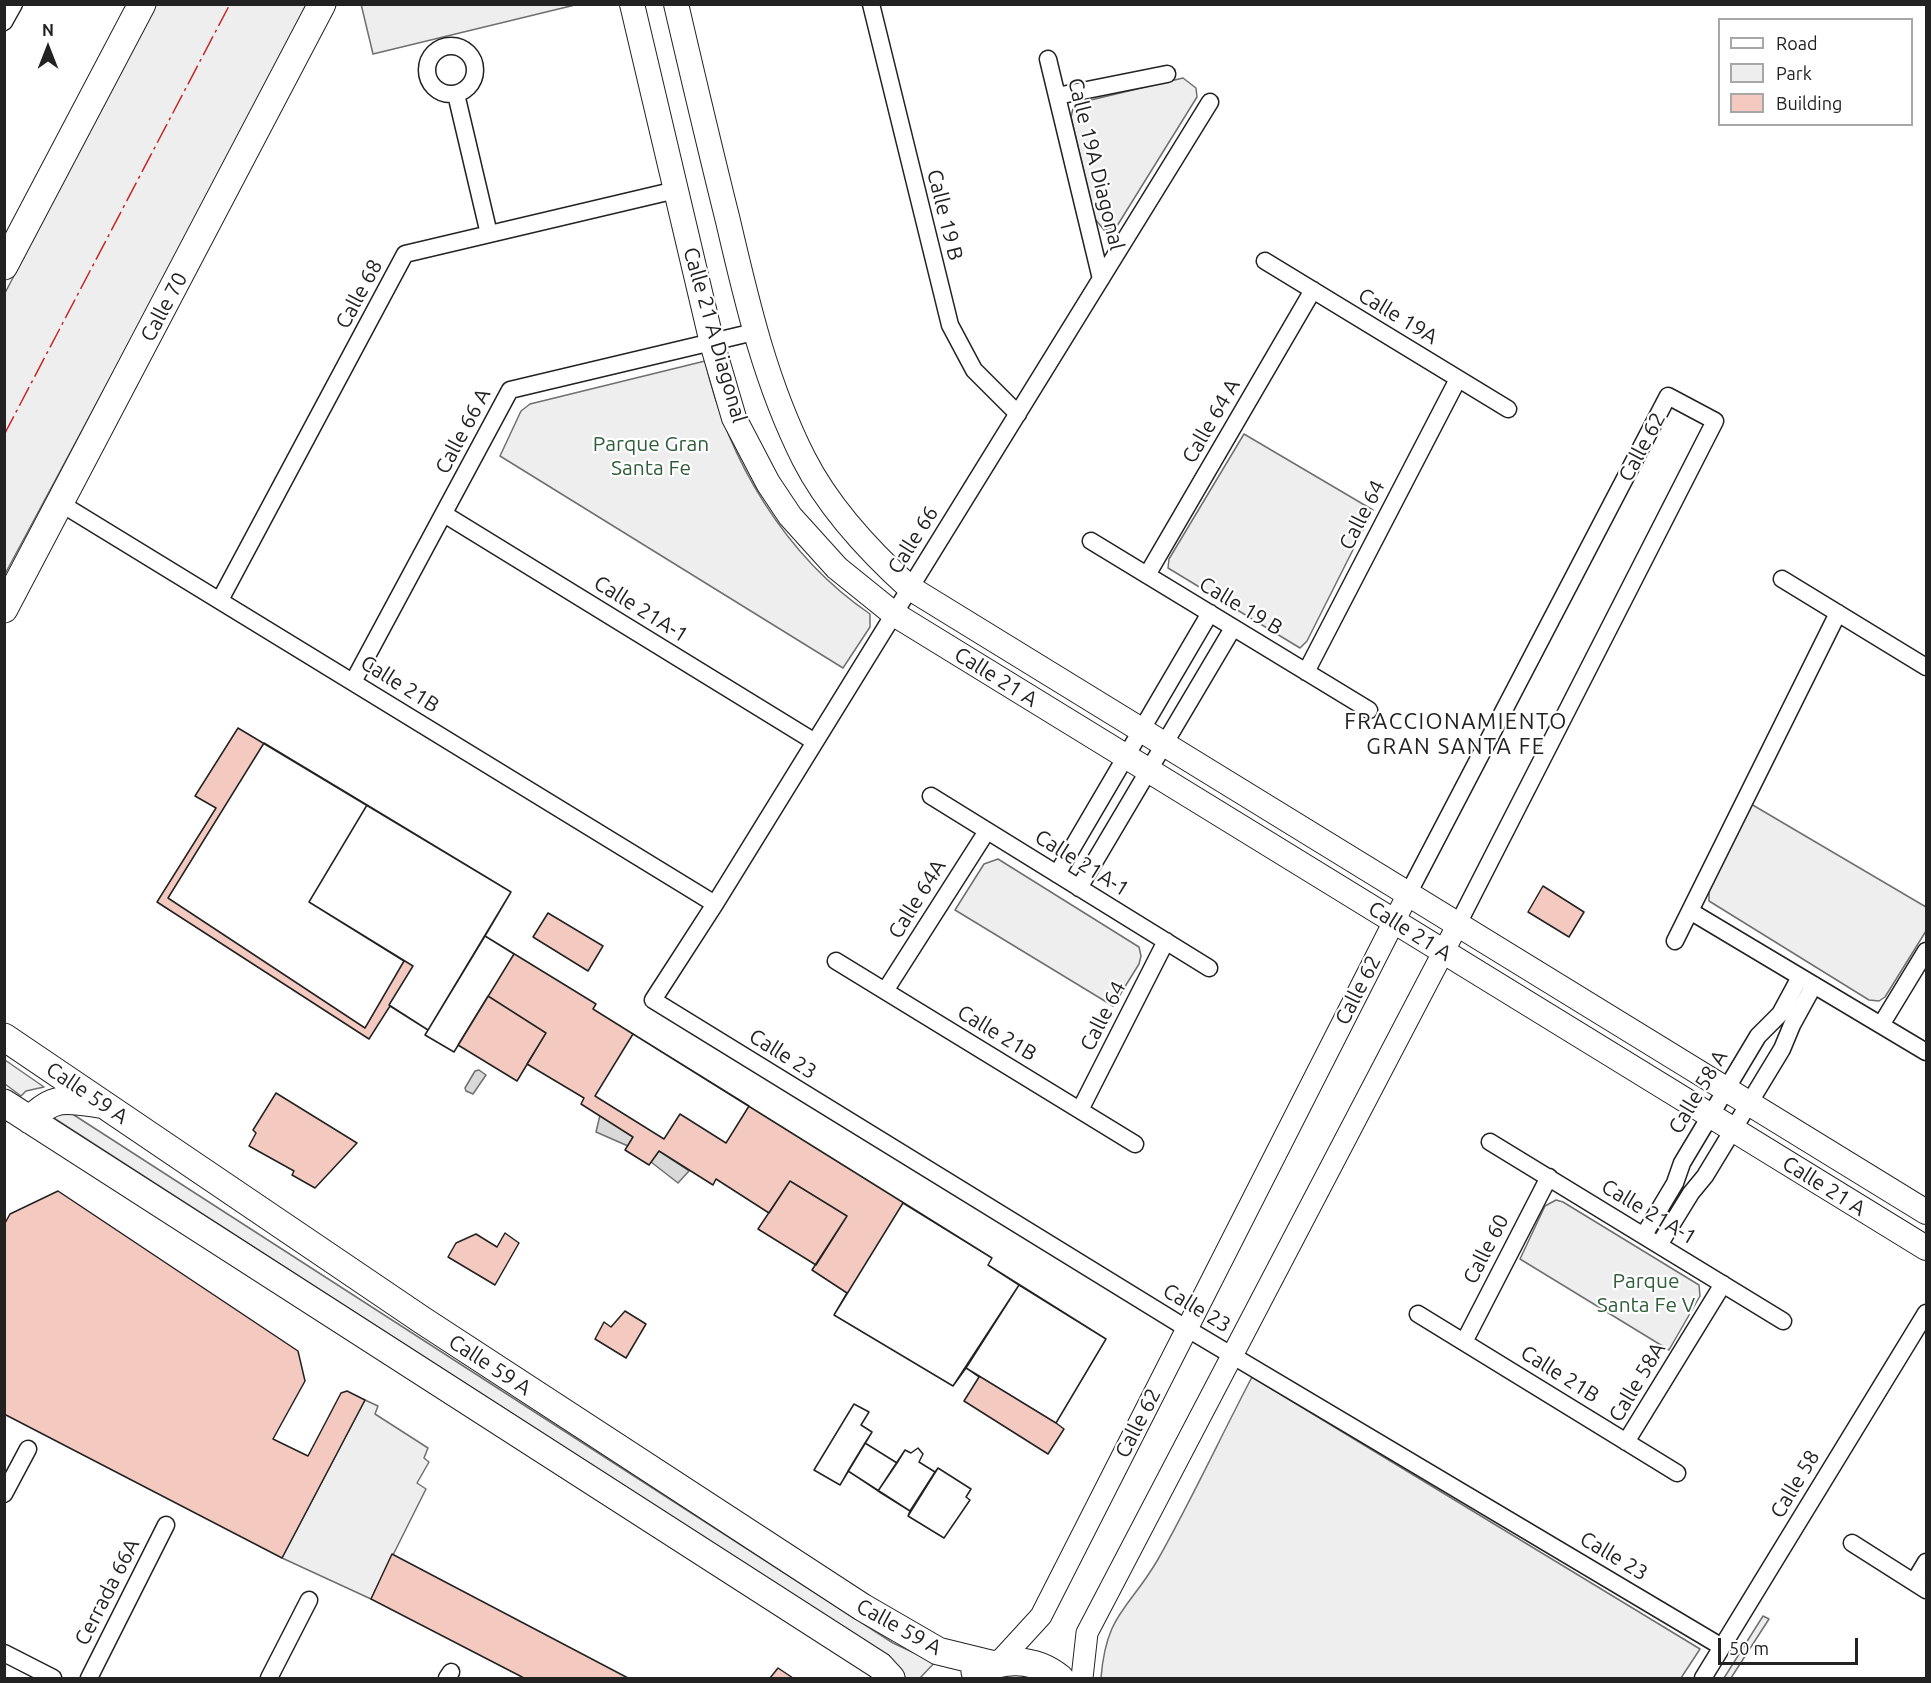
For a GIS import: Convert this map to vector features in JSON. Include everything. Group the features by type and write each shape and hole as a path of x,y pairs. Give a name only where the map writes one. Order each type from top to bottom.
{"main road":[{"path":"4,266 142,4"},
{"name":"Calle 70","path":"4,609 322,4"},
{"name":"Calle 21 A Diagonal","path":"632,4 712,343 734,418 768,483 790,516 837,568 894,614"},
{"name":"Calle 21 A Diagonal","path":"676,4 754,332 780,408 805,461 853,530 910,588"},
{"name":"Calle 21 A","path":"910,588 1926,1212"},
{"name":"Calle 21 A","path":"894,614 1926,1248"},
{"name":"Calle 59 A","path":"4,1037 422,1320 862,1607 938,1651 994,1664"},
{"path":"30,1120 42,1107 55,1101 70,1099 106,1106"},
{"name":"Calle 59 A","path":"4,1104 880,1666 891,1678"},
{"path":"967,1678 994,1664 1026,1662 1043,1667 1060,1678"}],"street":[{"path":"4,22 14,4"},
{"name":"Calle 19 B","path":"871,4 950,325 958,345 974,370 1018,414"},
{"name":"Calle 19A Diagonal","path":"1048,59 1101,279"},
{"path":"1057,96 1167,74"},
{"path":"456,94 489,234"},
{"name":"Calle 66","path":"652,1000 715,904 1210,102"},
{"name":"Calle 68","path":"220,600 405,254 676,190"},
{"name":"Calle 19A","path":"1265,261 1508,409"},
{"name":"Calle 64 A","path":"1147,575 1313,290"},
{"name":"Calle 66 A","path":"353,682 510,390 754,332"},
{"name":"Calle 64","path":"1306,672 1458,379"},
{"name":"Calle 62","path":"994,1664 1041,1616 1393,921 1668,396 1715,421 1444,952 1087,1633 1082,1678"},
{"name":"Calle 21B","path":"60,503 715,904"},
{"name":"Calle 21A-1","path":"444,514 815,742"},
{"name":"Calle 19 B","path":"1091,541 1369,710"},
{"path":"1782,579 1926,667"},
{"path":"1676,940 1838,613"},
{"path":"1057,874 1210,614"},
{"path":"1079,888 1233,628"},
{"name":"Calle 21A-1","path":"931,796 1209,968"},
{"name":"Calle 64A","path":"885,992 987,831"},
{"path":"1690,911 1926,1052"},
{"name":"Calle 64","path":"1080,1110 1166,941"},
{"path":"1881,1025 1926,951"},
{"name":"Calle 21B","path":"836,961 1135,1144"},
{"path":"1659,1245 1782,1049 1807,981"},
{"name":"Calle 58 A","path":"1644,1236 1675,1183 1682,1163 1758,1036 1807,981"},
{"name":"Calle 23","path":"652,1000 1186,1328 1722,1647"},
{"name":"Calle 21A-1","path":"1490,1142 1783,1321"},
{"name":"Calle 60","path":"1464,1342 1549,1177"},
{"name":"Calle 58A","path":"1626,1442 1723,1284"},
{"name":"Calle 58","path":"1703,1678 1926,1313"},
{"name":"Calle 21B","path":"1418,1314 1677,1473"},
{"path":"4,1494 28,1449"},
{"name":"Cerrada 66A","path":"89,1678 166,1525"},
{"path":"1852,1543 1920,1586 1926,1562"},
{"path":"269,1678 309,1600"},
{"path":"4,1653 53,1678"}],"green space":[{"path":"361,4 575,4 575,5 373,54"},
{"path":"155,5 310,5 5,574 5,293"},
{"path":"1183,78 1196,88 1197,97 1117,226 1104,230 1095,219 1071,117 1074,104"},
{"name":"Parque Gran Santa Fe","path":"705,361 715,398 729,434 764,503 812,564 839,591 870,614 870,627 843,668 500,456 521,411 530,404"},
{"path":"1244,434 1373,510 1307,641 1300,648 1168,568 1169,559"},
{"path":"1751,804 1926,907 1926,931 1885,997 1879,1001 1869,1000 1709,901 1709,891"},
{"path":"998,859 1139,947 1141,956 1139,964 1113,1006 955,910 984,864"},
{"path":"4,1060 44,1087 26,1091 21,1096 5,1084"},
{"path":"60,1106 893,1643 923,1657 938,1659 920,1678 906,1678 883,1653 46,1113"},
{"name":"Parque Santa Fe V","path":"1556,1200 1563,1202 1699,1285 1700,1296 1669,1350 1520,1259 1545,1206"},
{"path":"1252,1377 1700,1649 1681,1678 1101,1678 1113,1626 1157,1561"},
{"path":"365,1400 378,1406 375,1414 428,1448 424,1458 429,1462 417,1483 426,1489 371,1599 282,1558"},
{"path":"1763,1616 1769,1619 1731,1678 1724,1678"}],"shaded area":[{"path":"479,1070 486,1075 473,1094 465,1088 475,1071"},
{"path":"600,1115 633,1137 628,1146 596,1132"},
{"path":"659,1151 689,1171 678,1183 651,1162"}],"building":[{"path":"238,728 511,892 485,936 596,1004 593,1009 992,1258 988,1265 1106,1339 1056,1423 1064,1429 1048,1454 964,1401 979,1377 966,1368 953,1386 834,1315 847,1293 812,1270 847,1216 790,1181 769,1213 716,1179 713,1185 659,1151 649,1165 625,1150 633,1137 581,1104 584,1098 527,1064 546,1033 488,996 454,1052 425,1035 428,1030 390,1006 369,1039 157,902 216,808 195,796"},
{"path":"264,743 367,805 309,902 404,961 365,1028 168,898"},
{"path":"367,805 511,892 428,1030 389,1005 413,966 309,902"},
{"path":"1543,886 1584,912 1569,937 1528,912"},
{"path":"548,913 603,946 588,971 533,937"},
{"path":"485,936 514,954 454,1052 425,1035"},
{"path":"488,996 546,1033 517,1081 458,1045"},
{"path":"633,1034 749,1106 726,1143 680,1114 664,1139 595,1096"},
{"path":"276,1093 357,1143 315,1188 292,1175 294,1171 249,1146 256,1133 253,1130"},
{"path":"790,1181 847,1216 816,1265 758,1229"},
{"path":"58,1191 298,1351 305,1381 273,1439 308,1456 341,1393 347,1391 365,1400 282,1558 4,1414 4,1225 10,1214"},
{"path":"903,1203 992,1258 988,1265 1019,1285 953,1386 834,1315"},
{"path":"505,1233 519,1243 495,1285 448,1257 456,1243 476,1234 497,1247"},
{"path":"1019,1285 1106,1339 1056,1423 966,1368"},
{"path":"625,1311 646,1324 626,1358 595,1339 604,1322 611,1327"},
{"path":"854,1404 869,1412 861,1425 872,1432 865,1443 897,1463 905,1450 911,1453 918,1448 923,1454 919,1462 935,1472 938,1468 971,1489 966,1497 970,1500 944,1538 908,1516 910,1511 848,1471 840,1485 814,1470"},
{"path":"854,1404 869,1412 861,1425 872,1432 840,1485 814,1470"},
{"path":"865,1443 897,1463 878,1491 848,1471"},
{"path":"918,1448 923,1454 919,1462 935,1472 910,1511 878,1491 905,1450 911,1453"},
{"path":"938,1468 971,1489 966,1497 970,1500 944,1538 908,1516"},
{"path":"392,1554 628,1678 524,1678 371,1599"},
{"path":"778,1668 793,1678 770,1678"}],"power":[{"path":"4,435 230,4"}],"district":[{"name":"FRACCIONAMIENTO GRAN SANTA FE","path":"1456,734"}]}
